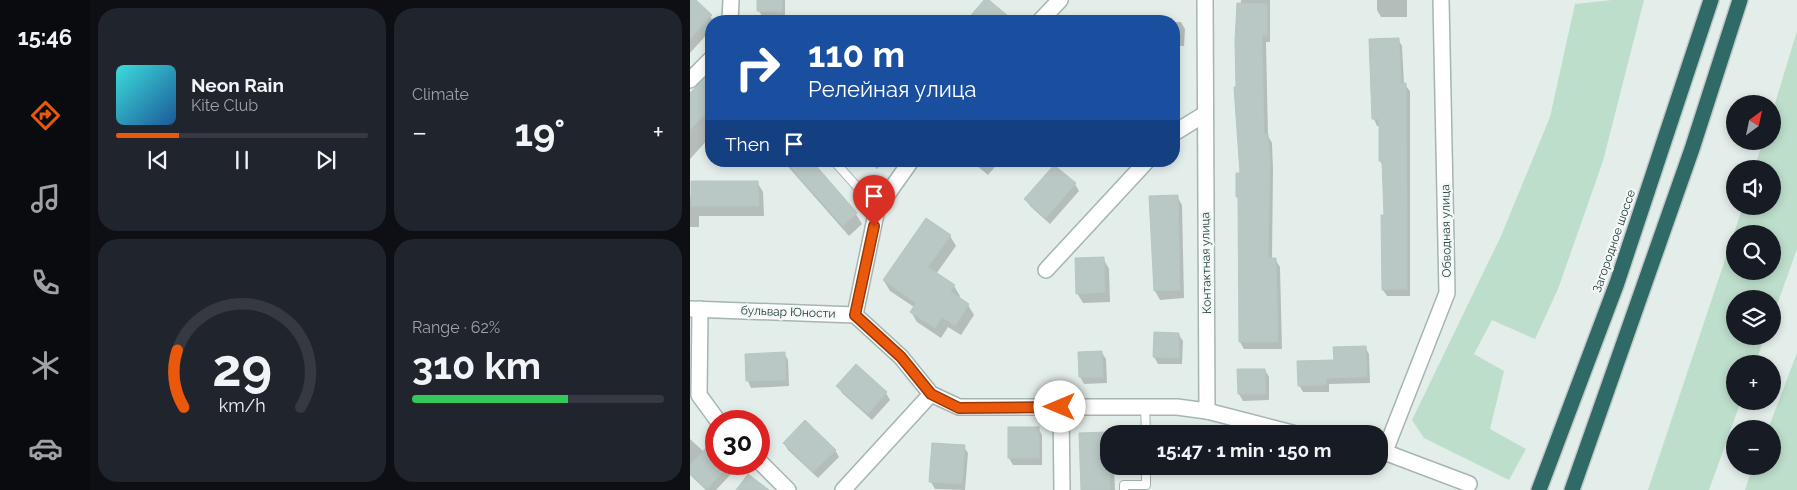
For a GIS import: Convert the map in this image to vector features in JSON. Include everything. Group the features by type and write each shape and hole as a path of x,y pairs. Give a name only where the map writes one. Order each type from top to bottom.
{"highway":[{"name":"Загородное шоссе","path":"1539,490 1616,283 1711,0"},
{"path":"1572,490 1692,149 1740,0"}],"street":[{"path":"730,15 731,0"},
{"path":"1046,15 1060,0"},
{"name":"Контактная улица","path":"1205,0 1207,412"},
{"name":"Обводная улица","path":"1388,436 1447,293 1441,0"},
{"path":"690,80 705,65"},
{"path":"1180,129 1205,114"},
{"path":"907,167 878,209 855,315 901,357 931,394 959,408 1145,406 1207,412 1260,425"},
{"path":"1046,270 1141,167"},
{"path":"695,309 699,395 710,410"},
{"name":"бульвар Юности","path":"695,309 855,315"},
{"path":"842,490 931,394"},
{"path":"1060,407 1062,490"},
{"path":"1388,452 1469,484"},
{"path":"770,472 788,490"}],"lane":[{"path":"840,167 878,209"},
{"path":"1145,406 1146,425"},
{"path":"1124,490 1124,485 1146,485 1146,475"}],"green space":[{"path":"1612,0 1644,0 1603,161 1558,289 1535,339 1492,320 1474,354 1504,371 1490,429 1526,449 1509,480 1424,438 1412,420 1501,236 1550,117 1575,4"},
{"path":"1797,31 1797,249 1781,294 1781,290 1726,290 1726,345 1762,345 1758,355 1726,355 1726,410 1738,410 1734,420 1726,420 1726,443 1709,490 1648,490 1726,257 1726,280 1781,280 1781,225 1737,225 1740,215 1781,215 1781,160 1757,160 1760,150 1781,150 1781,95 1778,95"},
{"path":"1797,353 1797,490 1745,490 1750,475 1781,475 1781,420 1771,420 1775,410 1781,410 1781,395"}],"building":[{"path":"690,0 696,0 712,15 705,15 705,23 690,39"},
{"path":"757,0 782,0 782,12 757,11"},
{"path":"984,0 989,0 1007,15 971,15"},
{"path":"1237,3 1267,4 1267,35 1262,35 1264,134 1268,134 1270,160 1268,258 1276,258 1278,342 1239,342 1238,197 1236,197 1236,173 1240,173 1234,87 1236,87 1235,41"},
{"path":"1399,38 1401,83 1406,83 1407,289 1382,290 1381,215 1384,215 1382,161 1379,161 1379,119 1372,119 1369,39"},
{"path":"705,78 705,114 690,130 690,93"},
{"path":"790,167 817,167 857,213 843,226"},
{"path":"1052,167 1056,167 1076,183 1046,218 1024,199"},
{"path":"691,181 758,181 759,206 691,206"},
{"path":"1178,195 1180,290 1154,291 1149,196"},
{"path":"926,218 951,235 928,267 955,285 950,291 969,304 955,326 942,317 935,328 910,312 916,303 883,280"},
{"path":"1104,257 1105,292 1076,294 1075,258"},
{"path":"1154,332 1179,333 1179,358 1153,357"},
{"path":"1366,346 1367,377 1326,378 1326,385 1298,386 1297,361 1334,360 1333,347"},
{"path":"1102,351 1103,377 1079,377 1078,352"},
{"path":"785,352 786,380 746,381 745,354"},
{"path":"856,364 887,392 868,414 836,386"},
{"path":"1237,369 1265,369 1266,394 1238,394"},
{"path":"805,420 836,450 813,472 783,443"},
{"path":"1008,427 1039,427 1039,458 1008,458"},
{"path":"1100,432 1100,475 1110,475 1110,490 1081,490 1079,433"},
{"path":"932,443 965,445 962,484 929,482"},
{"path":"705,449 705,475 720,475 707,489 690,474 690,465"},
{"path":"747,475 749,475 769,490 736,490"}],"route":[{"path":"874,226 855,315 901,357 931,394 959,408 1060,407"}]}
